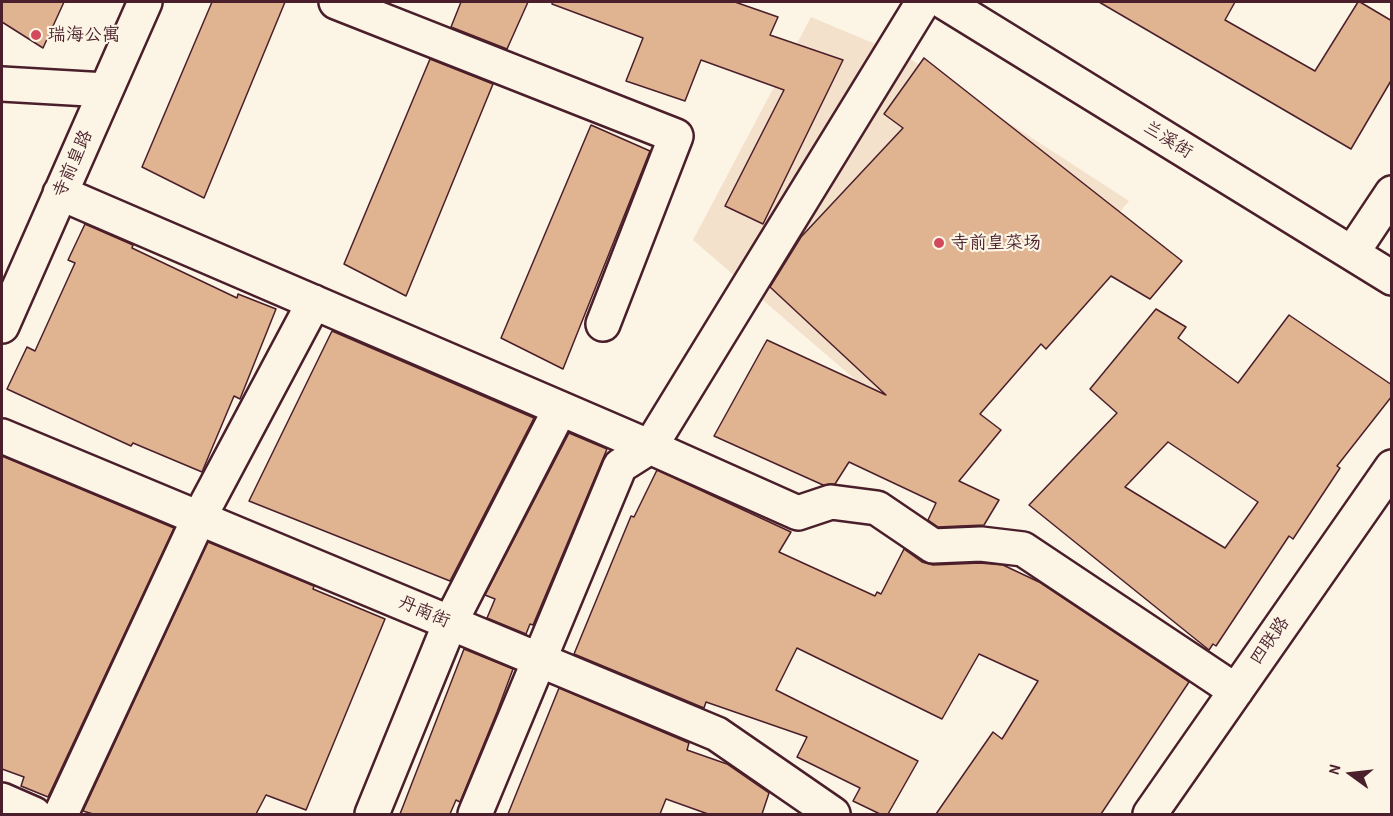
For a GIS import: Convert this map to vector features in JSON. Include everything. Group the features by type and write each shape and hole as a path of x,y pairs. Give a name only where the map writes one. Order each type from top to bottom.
{"street":[{"name":"寺前皇路","path":"2,327 145,2"},
{"path":"336,2 371,8 676,136 603,324"},
{"path":"475,814 620,466 650,447 923,2"},
{"name":"兰溪街","path":"944,2 1392,278"},
{"path":"2,84 106,90"},
{"path":"60,193 798,513 831,502 877,508 933,546 981,544 1023,549 1236,691"},
{"path":"1352,253 1392,193"},
{"path":"61,814 199,518 314,302"},
{"path":"372,814 450,623 560,409"},
{"name":"丹南街","path":"2,436 717,734 795,803 833,814"},
{"name":"四联路","path":"1149,814 1392,467"},
{"path":"2,800 34,814"}],"shaded area":[{"name":"寺前皇菜场","path":"811,17 909,58 1129,201 923,438 693,240"}],"building":[{"name":"瑞海公寓","path":"2,2 64,2 43,48 2,22"},
{"path":"212,2 285,2 204,198 142,167"},
{"path":"461,2 528,2 507,49 451,27"},
{"path":"552,2 735,2 778,17 770,35 843,60 763,224 725,206 784,90 701,60 685,101 626,81 643,38 552,4"},
{"path":"1099,2 1235,2 1225,20 1315,71 1360,2 1392,21 1392,79 1351,149"},
{"name":"寺前皇菜场","path":"924,58 1182,261 1150,299 1111,276 1046,349 1041,344 980,414 1001,430 959,481 999,500 984,525 938,527 928,520 936,503 849,462 835,484 823,485 714,436 767,340 886,395 770,287 801,237 903,128 884,114"},
{"path":"430,59 493,84 406,296 344,264"},
{"path":"591,125 650,151 563,369 501,338"},
{"path":"85,224 133,245 132,248 237,298 238,294 276,309 240,399 234,396 202,472 133,443 131,446 7,389 27,347 35,351 75,263 68,260"},
{"path":"1156,309 1186,327 1178,338 1238,383 1289,315 1392,385 1392,396 1337,466 1340,468 1293,539 1289,536 1216,646 1213,644 1209,650 1029,505 1117,413 1090,389","holes":["1168,442 1258,502 1225,548 1125,487"]},
{"path":"332,331 534,418 450,581 249,501"},
{"path":"569,433 607,449 533,625 530,624 526,634 487,618 495,599 485,595"},
{"path":"2,456 174,528 48,797 21,786 24,777 2,769"},
{"path":"657,470 791,532 779,552 875,596 877,592 881,594 904,549 922,562 933,565 980,563 1003,565 1039,582 1189,682 1101,814 936,814 993,732 1002,739 1038,681 979,654 942,719 797,648 776,690 918,761 888,814 880,814 853,801 860,788 797,757 807,737 706,702 704,708 574,654 631,516 634,517"},
{"path":"208,542 314,586 313,589 385,619 306,810 266,795 256,814 93,814 83,811"},
{"path":"464,649 513,669 497,712 460,802 456,800 450,814 400,814"},
{"path":"559,688 689,743 687,750 727,764 769,793 762,814 708,814 666,799 660,814 508,814"}],"place":[{"name":"瑞海公寓","path":"36,35"},
{"name":"寺前皇菜场","path":"939,243"}]}
